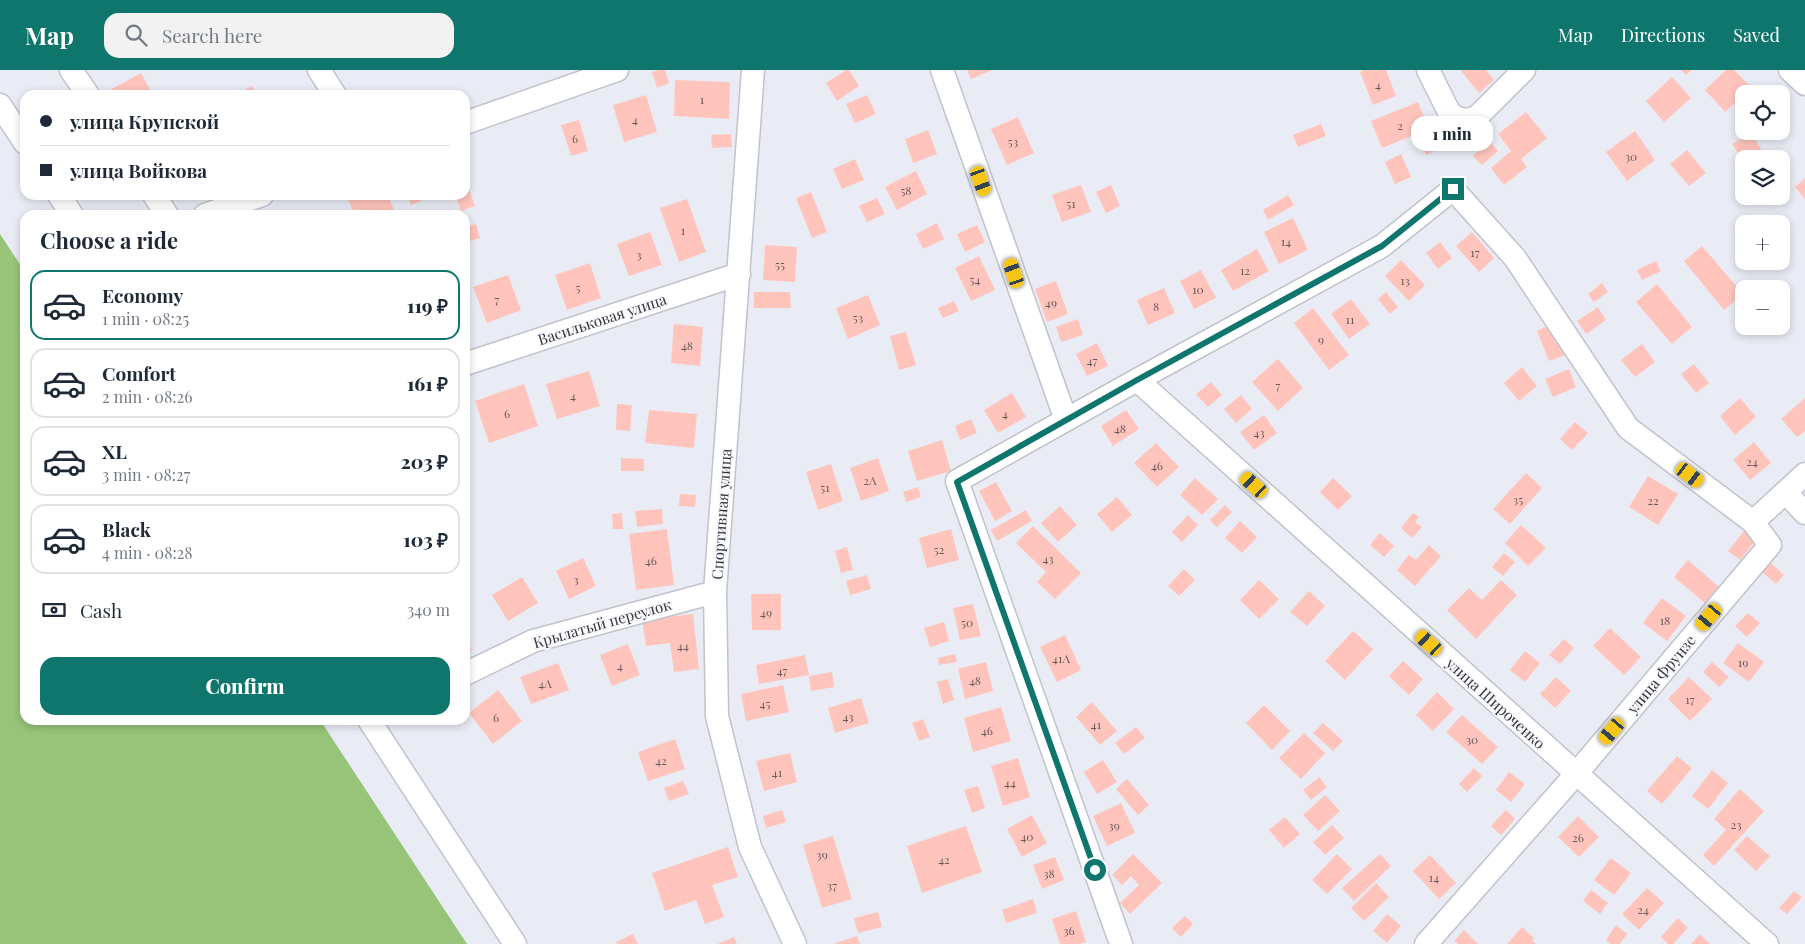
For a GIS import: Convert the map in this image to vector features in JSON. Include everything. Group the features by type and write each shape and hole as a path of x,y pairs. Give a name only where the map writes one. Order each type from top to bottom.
{"street":[{"path":"71,70 85,90"},
{"path":"319,70 332,90"},
{"path":"470,122 593,74 617,70"},
{"name":"Спортивная улица","path":"752,70 715,592 717,716 750,847 796,944"},
{"path":"942,70 1066,420"},
{"path":"1428,70 1449,112 1457,118 1466,120 1476,117 1524,70"},
{"path":"1790,70 1805,84"},
{"path":"0,105 20,135"},
{"path":"1121,944 957,482 1137,380 1382,246 1453,189 1516,258 1628,428 1753,522 1805,474"},
{"path":"219,210 248,200"},
{"name":"Васильковая улица","path":"470,362 739,274"},
{"name":"улица Широченко","path":"1137,380 1767,944"},
{"path":"1786,493 1805,513"},
{"name":"улица Фрунзе","path":"1426,944 1576,774 1770,545 1753,522"},
{"name":"Крылатый переулок","path":"470,672 533,641 715,592"},
{"path":"372,725 515,944"}],"green space":[{"path":"0,234 20,264 20,725 323,725 467,944 0,944"}],"building":[{"path":"665,70 669,83 657,88 652,72"},
{"path":"849,70 859,86 837,101 826,83"},
{"path":"967,70 992,70 971,79"},
{"path":"1364,70 1386,70 1396,96 1373,105 1360,72"},
{"path":"1486,70 1494,80 1479,93 1461,71"},
{"path":"1681,70 1692,70 1686,75"},
{"path":"1726,70 1734,70 1749,85 1735,85 1735,102 1725,112 1705,90"},
{"path":"141,73 150,90 110,90"},
{"path":"1672,77 1691,98 1664,122 1646,101"},
{"path":"675,80 730,82 729,119 674,116"},
{"path":"252,86 254,90 245,90"},
{"path":"646,95 657,132 624,142 613,105"},
{"path":"867,95 876,114 855,123 846,104"},
{"path":"1418,102 1429,129 1382,148 1371,121"},
{"path":"1526,112 1547,138 1521,159 1527,167 1504,185 1491,168 1511,151 1498,134"},
{"path":"1018,117 1034,153 1007,165 991,129"},
{"path":"579,120 588,151 571,156 561,125"},
{"path":"1321,124 1326,136 1298,147 1293,135"},
{"path":"928,130 937,154 913,163 905,139"},
{"path":"1635,131 1655,160 1627,181 1606,152"},
{"path":"731,134 732,147 712,148 711,135"},
{"path":"1437,139 1441,148 1426,155 1422,146"},
{"path":"1739,140 1755,140 1761,150 1736,150 1732,144"},
{"path":"1489,141 1498,151 1482,165 1473,156"},
{"path":"1687,150 1706,173 1689,186 1670,164"},
{"path":"1401,154 1411,177 1395,184 1385,162"},
{"path":"855,159 864,180 842,189 833,169"},
{"path":"916,171 927,194 897,210 885,187"},
{"path":"1805,178 1805,199 1795,187"},
{"path":"1081,185 1091,212 1062,222 1052,195"},
{"path":"1111,185 1120,206 1106,213 1096,192"},
{"path":"470,192 475,206 461,210 457,200 470,200"},
{"path":"811,192 827,232 812,238 796,198"},
{"path":"1288,195 1294,205 1268,220 1263,210"},
{"path":"877,198 885,214 867,222 859,206"},
{"path":"687,199 706,252 679,262 660,208"},
{"path":"348,200 390,200 394,210 353,210"},
{"path":"409,200 423,200 411,205"},
{"path":"1293,218 1308,250 1279,264 1264,232"},
{"path":"937,223 944,239 923,249 916,234"},
{"path":"476,224 480,238 470,241 470,226"},
{"path":"977,225 985,242 965,252 957,234"},
{"path":"650,232 662,265 629,276 617,244"},
{"path":"1472,232 1494,258 1479,272 1456,246"},
{"path":"1440,242 1452,258 1438,269 1426,253"},
{"path":"765,245 797,247 795,282 763,280"},
{"path":"1702,246 1735,285 1735,301 1724,310 1684,261"},
{"path":"1257,249 1269,271 1233,291 1221,270"},
{"path":"979,256 995,290 971,301 955,268"},
{"path":"1401,260 1425,285 1409,301 1385,276"},
{"path":"1656,261 1661,271 1642,280 1637,270"},
{"path":"590,263 601,298 567,310 555,275"},
{"path":"1201,270 1216,298 1194,309 1180,281"},
{"path":"508,275 521,310 487,323 473,287"},
{"path":"1056,281 1068,314 1047,322 1035,289"},
{"path":"1602,283 1608,292 1594,302 1588,294"},
{"path":"1657,284 1692,327 1672,344 1636,302"},
{"path":"1164,288 1175,313 1148,325 1137,300"},
{"path":"754,292 790,292 791,308 754,308"},
{"path":"1386,292 1398,307 1390,314 1378,299"},
{"path":"868,295 880,325 848,339 836,308"},
{"path":"1351,299 1370,324 1349,339 1331,314"},
{"path":"954,301 959,311 943,318 938,308"},
{"path":"1598,307 1606,320 1586,334 1577,321"},
{"path":"1313,308 1349,355 1329,370 1294,323"},
{"path":"1078,319 1083,335 1061,342 1056,327"},
{"path":"674,324 703,327 700,366 671,363"},
{"path":"1553,324 1565,355 1549,361 1537,331"},
{"path":"906,332 916,365 899,370 890,336"},
{"path":"1097,343 1108,366 1087,376 1076,354"},
{"path":"1642,344 1655,362 1635,377 1621,360"},
{"path":"1278,359 1303,388 1278,411 1252,382"},
{"path":"1694,364 1709,383 1696,393 1681,374"},
{"path":"1522,367 1537,386 1519,401 1504,383"},
{"path":"1569,369 1576,387 1553,397 1545,379"},
{"path":"589,371 600,406 557,419 546,384"},
{"path":"1211,382 1222,395 1208,407 1196,394"},
{"path":"524,384 538,426 489,443 475,401"},
{"path":"1012,393 1026,417 998,433 984,410"},
{"path":"1241,395 1252,409 1236,423 1224,409"},
{"path":"1740,398 1756,417 1735,435 1720,416"},
{"path":"1805,398 1805,431 1797,437 1781,419"},
{"path":"617,404 632,405 630,431 616,430"},
{"path":"649,410 697,414 694,448 645,443"},
{"path":"1126,410 1139,429 1113,446 1101,426"},
{"path":"1264,415 1277,433 1254,450 1240,432"},
{"path":"971,419 977,433 960,440 955,426"},
{"path":"1575,422 1588,433 1572,450 1560,439"},
{"path":"942,440 951,471 917,481 908,451"},
{"path":"1754,442 1771,463 1750,480 1733,460"},
{"path":"1156,443 1179,467 1157,487 1134,463"},
{"path":"621,458 644,459 644,471 621,471"},
{"path":"878,458 889,491 861,501 850,468"},
{"path":"831,464 843,501 818,510 806,472"},
{"path":"1526,473 1542,488 1510,524 1493,509"},
{"path":"1648,476 1678,494 1658,525 1629,507"},
{"path":"1195,478 1218,499 1202,515 1180,495"},
{"path":"1333,478 1352,496 1338,510 1320,492"},
{"path":"996,482 1012,511 995,521 979,491"},
{"path":"918,487 921,497 906,502 903,492"},
{"path":"680,494 696,495 695,507 679,506"},
{"path":"1117,497 1132,515 1112,532 1097,514"},
{"path":"1225,505 1232,512 1217,527 1210,520"},
{"path":"1060,506 1077,525 1058,542 1041,523"},
{"path":"662,509 663,524 637,527 635,511"},
{"path":"1026,510 1032,521 997,541 991,530"},
{"path":"622,513 623,529 613,529 612,514"},
{"path":"1413,513 1419,517 1415,522 1422,527 1412,538 1401,528"},
{"path":"1188,515 1198,525 1182,542 1172,532"},
{"path":"1240,521 1257,537 1242,553 1225,538"},
{"path":"1521,525 1546,548 1528,566 1505,543"},
{"path":"1033,526 1081,573 1055,599 1037,582 1046,572 1016,543"},
{"path":"667,529 674,585 636,590 629,534"},
{"path":"951,529 959,560 927,568 919,538"},
{"path":"1745,530 1756,540 1740,560 1728,551"},
{"path":"1380,533 1394,546 1384,557 1370,545"},
{"path":"1429,545 1441,556 1415,586 1397,570 1409,555 1416,560"},
{"path":"847,547 853,570 841,573 835,551"},
{"path":"1504,553 1515,562 1503,576 1492,567"},
{"path":"583,558 596,586 569,599 556,571"},
{"path":"1688,560 1719,587 1705,603 1674,577"},
{"path":"1771,563 1784,575 1776,584 1762,572"},
{"path":"1184,569 1195,580 1179,596 1168,586"},
{"path":"867,575 871,589 850,595 846,581"},
{"path":"522,577 538,603 508,621 492,595"},
{"path":"1259,580 1279,599 1259,619 1240,600"},
{"path":"1501,580 1517,595 1476,639 1447,610 1469,588 1482,600"},
{"path":"1309,591 1325,606 1307,626 1290,612"},
{"path":"751,594 781,594 781,630 752,630"},
{"path":"1662,598 1686,616 1667,641 1643,623"},
{"path":"973,604 981,636 960,640 953,608"},
{"path":"1748,613 1760,623 1747,637 1735,626"},
{"path":"693,614 699,669 674,672 670,643 646,646 642,620"},
{"path":"944,622 949,641 930,647 924,628"},
{"path":"1610,628 1641,657 1624,675 1593,646"},
{"path":"1353,631 1373,649 1345,680 1325,661"},
{"path":"1065,635 1081,670 1057,682 1040,647"},
{"path":"1564,639 1574,648 1560,664 1549,655"},
{"path":"1738,643 1764,662 1749,682 1723,663"},
{"path":"628,644 640,675 612,686 600,655"},
{"path":"1525,651 1540,663 1525,682 1510,670"},
{"path":"955,654 957,662 939,665 938,658"},
{"path":"805,655 809,675 759,684 756,665"},
{"path":"1403,661 1423,679 1409,695 1389,676"},
{"path":"986,662 993,691 965,699 958,669"},
{"path":"1712,662 1729,677 1719,687 1703,672"},
{"path":"558,663 569,690 531,704 520,677"},
{"path":"832,672 834,687 811,691 809,676"},
{"path":"1556,677 1571,691 1555,708 1540,694"},
{"path":"1689,677 1712,699 1690,721 1668,699"},
{"path":"948,679 954,700 943,704 937,682"},
{"path":"783,685 789,712 746,721 741,694"},
{"path":"498,690 522,721 493,744 470,712"},
{"path":"1437,692 1454,709 1433,731 1416,715"},
{"path":"861,698 869,723 835,733 828,708"},
{"path":"1092,702 1117,731 1100,745 1076,717"},
{"path":"1264,705 1290,731 1272,750 1246,723"},
{"path":"1001,707 1011,741 973,752 964,718"},
{"path":"1462,715 1498,747 1482,764 1446,732"},
{"path":"923,719 930,737 919,741 912,723"},
{"path":"1323,723 1343,741 1333,751 1313,733"},
{"path":"1136,727 1145,738 1124,754 1115,743"},
{"path":"1304,733 1325,753 1301,779 1279,758"},
{"path":"675,739 685,769 648,781 638,752"},
{"path":"790,753 797,782 764,791 756,761"},
{"path":"1677,756 1692,768 1662,804 1647,791"},
{"path":"1018,758 1030,797 1003,806 991,766"},
{"path":"1103,760 1117,782 1097,794 1084,772"},
{"path":"1474,768 1482,776 1467,792 1459,784"},
{"path":"1712,770 1728,783 1708,809 1692,796"},
{"path":"1509,772 1525,784 1511,802 1496,790"},
{"path":"1319,777 1327,787 1311,800 1303,790"},
{"path":"1127,779 1149,805 1138,815 1116,789"},
{"path":"683,781 689,794 669,801 664,788"},
{"path":"978,786 985,808 972,813 964,790"},
{"path":"1740,789 1764,811 1714,866 1703,855 1726,830 1714,819"},
{"path":"1325,795 1340,811 1318,831 1303,815"},
{"path":"1121,803 1135,833 1107,846 1093,816"},
{"path":"782,810 786,822 766,828 763,816"},
{"path":"1506,810 1515,819 1501,835 1491,826"},
{"path":"1032,815 1047,843 1022,857 1007,829"},
{"path":"1578,816 1599,837 1579,857 1558,837"},
{"path":"1285,817 1300,834 1284,848 1269,830"},
{"path":"1332,825 1344,838 1325,855 1313,842"},
{"path":"966,826 982,872 922,893 907,846"},
{"path":"833,836 852,899 822,908 803,845"},
{"path":"1747,836 1770,856 1756,871 1734,850"},
{"path":"728,847 738,877 712,885 724,917 705,924 696,900 665,911 652,873"},
{"path":"1133,854 1162,883 1130,914 1120,903 1139,885 1131,876 1122,885 1112,875"},
{"path":"1337,854 1352,869 1327,894 1312,880"},
{"path":"1380,854 1391,866 1354,901 1342,888"},
{"path":"1430,855 1456,883 1439,899 1413,871"},
{"path":"1055,857 1064,880 1042,889 1033,865"},
{"path":"1611,858 1631,873 1614,895 1594,880"},
{"path":"1376,883 1389,897 1364,921 1351,908"},
{"path":"1647,888 1664,903 1639,930 1622,914"},
{"path":"1591,890 1608,903 1600,914 1583,901"},
{"path":"1794,891 1802,897 1787,914 1779,908"},
{"path":"1033,899 1037,913 1006,923 1002,910"},
{"path":"1076,911 1086,942 1060,944 1052,919"},
{"path":"878,912 882,927 858,933 854,918"},
{"path":"1387,914 1401,926 1387,943 1373,931"},
{"path":"1185,916 1193,924 1181,937 1172,928"},
{"path":"1678,918 1688,928 1673,944 1668,944 1661,937"},
{"path":"1616,925 1627,934 1620,944 1611,944 1606,940"},
{"path":"1522,927 1534,938 1532,940 1536,944 1507,944"},
{"path":"1464,930 1478,944 1458,944 1454,941"},
{"path":"633,934 638,944 617,944 616,942"},
{"path":"1700,934 1710,944 1691,944"},
{"path":"857,936 860,944 833,944"},
{"path":"734,937 737,944 717,944"}],"route":[{"path":"1095,870 957,482 1137,380 1382,246 1453,189"}]}
